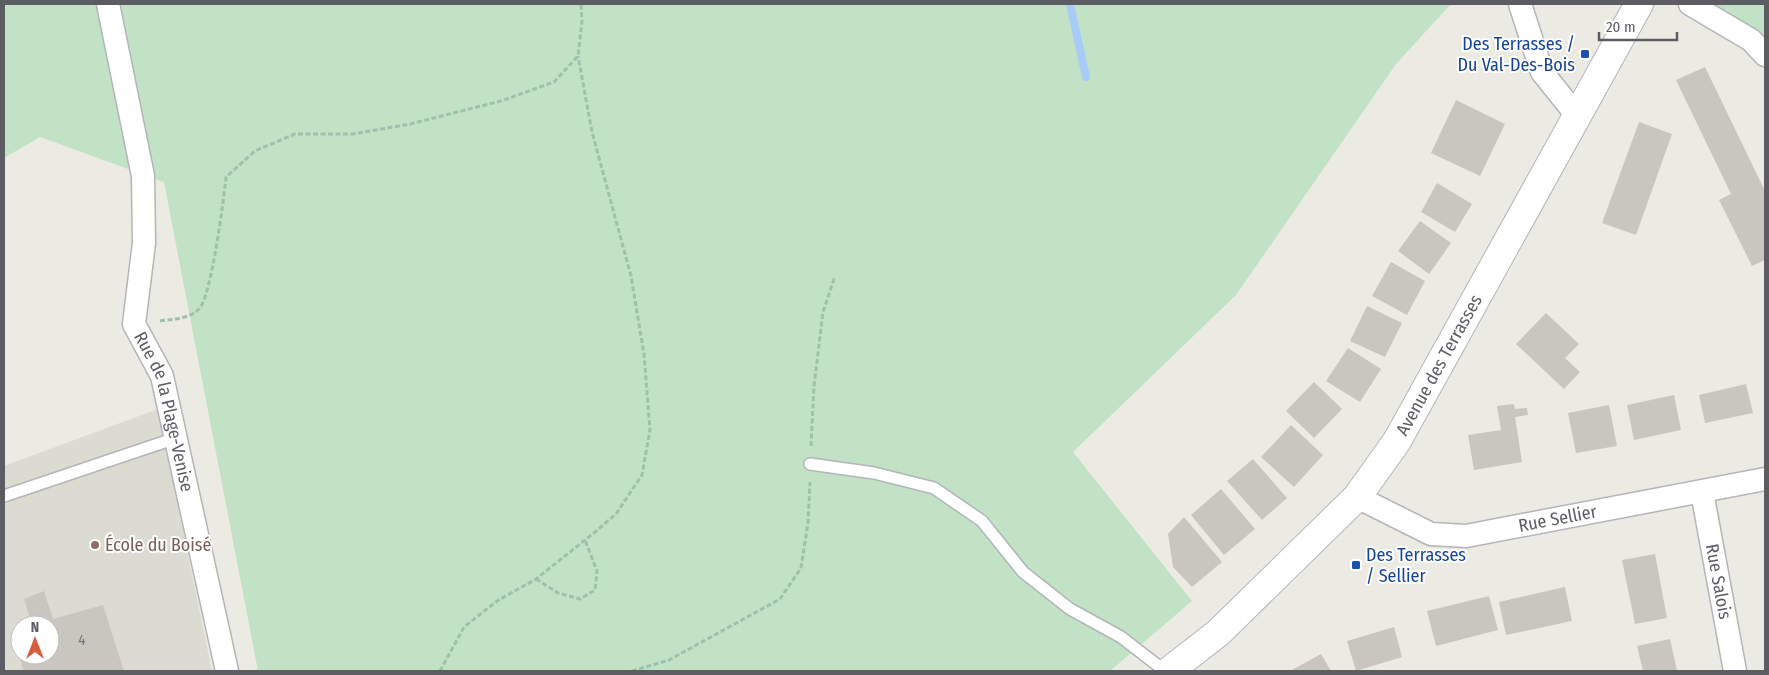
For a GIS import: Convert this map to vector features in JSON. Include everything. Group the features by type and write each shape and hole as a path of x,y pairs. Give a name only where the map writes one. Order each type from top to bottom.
{"street":[{"name":"Rue de la Plage-Venise","path":"108,4 143,176 144,244 134,324 162,376 227,671"},
{"path":"1520,4 1542,72 1578,117"},
{"name":"Avenue des Terrasses","path":"1169,671 1218,633 1357,497 1397,441 1639,4"},
{"path":"1690,4 1751,40 1765,55"},
{"name":"Rue Sellier","path":"1357,497 1431,534 1466,536 1702,492 1765,478"},
{"name":"Rue Salois","path":"1702,492 1735,671"}],"lane":[{"path":"4,496 176,438"},
{"path":"810,464 874,473 934,488 982,521 1022,572 1070,609 1121,637 1165,671"}],"path":[{"path":"440,671 464,627 497,601 536,579 616,514 642,474 650,430 644,354 631,276 592,132 578,56 582,20 580,4"},
{"path":"134,324 188,317 201,308 220,234 226,177 255,151 295,134 353,134 410,124 501,101 554,82 578,56"},
{"path":"632,671 670,660 780,599 801,568 808,524 814,386 823,312 835,276"},
{"path":"536,579 558,593 580,599 595,590 598,571 585,540"}],"shaded area":[{"name":"École du Boisé","path":"158,409 212,671 4,671 4,466"}],"green space":[{"path":"4,4 1451,4 1396,64 1236,295 1073,452 1192,601 1110,671 258,671 164,182 40,137 4,158"},
{"path":"1690,4 1765,4 1765,55"}],"building":[{"path":"1705,67 1765,191 1765,260 1752,266 1719,200 1731,194 1676,80"},
{"path":"1456,100 1505,124 1480,176 1431,153"},
{"path":"1639,122 1672,134 1636,235 1602,223"},
{"path":"1437,183 1472,204 1455,232 1421,212"},
{"path":"1420,221 1451,243 1429,274 1398,251"},
{"path":"1391,262 1425,281 1407,315 1372,296"},
{"path":"1367,306 1402,323 1385,357 1350,341"},
{"path":"1546,313 1579,344 1565,358 1580,372 1564,389 1516,344"},
{"path":"1348,348 1381,369 1360,402 1326,381"},
{"path":"1314,382 1342,409 1314,438 1286,411"},
{"path":"1746,384 1753,413 1705,423 1699,395"},
{"path":"1674,395 1681,430 1634,440 1627,405"},
{"path":"1514,404 1515,409 1527,408 1528,415 1515,417 1522,462 1474,470 1468,435 1501,430 1497,406"},
{"path":"1609,405 1617,446 1576,453 1568,413"},
{"path":"1291,425 1323,455 1294,487 1261,457"},
{"path":"1253,459 1287,498 1262,520 1227,481"},
{"path":"1221,489 1255,529 1224,555 1191,515"},
{"path":"1184,517 1222,562 1192,587 1173,567 1168,534"},
{"path":"1655,554 1667,618 1635,624 1622,560"},
{"path":"1565,587 1572,621 1506,635 1499,602"},
{"path":"44,591 52,615 29,615 24,599"},
{"path":"1489,596 1498,630 1436,646 1427,611"},
{"path":"103,605 124,671 24,671 22,665 60,665 60,617"},
{"path":"1394,627 1402,657 1356,671 1347,641"},
{"path":"1670,639 1677,671 1643,671 1637,646"},
{"path":"1321,654 1331,671 1290,671"}],"waterway":[{"path":"1070,4 1086,77"}],"place":[{"name":"Des Terrasses / Du Val-Des-Bois","path":"1585,54"},
{"name":"École du Boisé","path":"95,545"},
{"name":"Des Terrasses / Sellier","path":"1356,565"}]}
